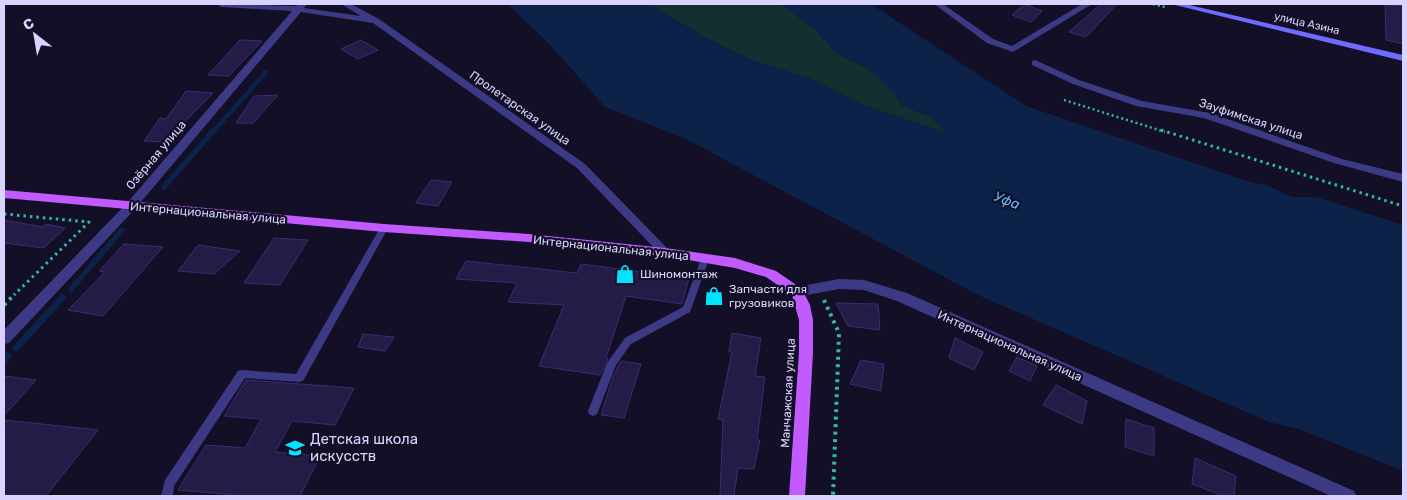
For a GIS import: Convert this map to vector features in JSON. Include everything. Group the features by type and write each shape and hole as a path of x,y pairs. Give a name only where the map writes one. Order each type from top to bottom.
{"main road":[{"name":"Интернациональная улица","path":"4,194 384,228 529,238 665,252 735,264 771,274 797,292"},
{"name":"Манчажская улица","path":"796,496 806,320 803,305 797,292"}],"street":[{"path":"221,4 300,6 376,22"},
{"name":"Пролетарская улица","path":"345,4 376,22 581,166 665,252"},
{"path":"938,4 990,41 1013,49 1088,4"},
{"name":"улица Азина","path":"1175,4 1403,58"},
{"name":"Озёрная улица","path":"4,339 131,206 300,6"},
{"name":"Зауфимская улица","path":"1035,63 1076,82 1140,104 1206,115 1338,161 1403,178"},
{"name":"Интернациональная улица","path":"797,292 839,284 864,285 902,297 1348,496"}],"lane":[{"path":"167,496 169,484 242,374 299,378 384,228"},
{"path":"593,412 612,363 628,341 687,309 705,259"}],"path":[{"path":"1064,100 1403,206"},
{"path":"4,214 88,222 4,305"},
{"path":"819,288 839,333 833,496"}],"green space":[{"path":"650,4 781,4 816,30 836,53 869,69 899,99 900,104 931,117 948,134 863,105 809,78 756,62 704,37"}],"water":[{"name":"Уфа","path":"508,4 650,4 704,37 756,62 809,78 863,105 947,133 931,117 900,104 899,99 869,69 836,53 816,30 781,4 871,4 1026,106 1247,181 1269,186 1292,197 1316,197 1403,225 1403,471 1299,429 1269,422 978,295 684,138 605,107 550,45"}],"building":[{"path":"1024,4 1042,11 1031,22 1012,15"},
{"path":"1101,4 1117,4 1086,37 1069,32"},
{"path":"1385,4 1403,6 1403,44 1386,40"},
{"path":"240,40 262,41 229,76 208,75"},
{"path":"361,40 378,50 358,59 341,49"},
{"path":"186,91 213,93 165,142 144,141 160,118 166,119"},
{"path":"278,95 253,123 236,123 254,96"},
{"path":"431,180 452,182 438,206 416,203"},
{"path":"4,220 43,227 46,224 65,228 44,248 4,243"},
{"path":"274,238 308,240 280,285 244,283"},
{"path":"124,244 163,247 103,316 68,310 105,272 99,271"},
{"path":"198,245 240,251 214,274 178,271"},
{"path":"466,261 577,273 581,264 689,278 682,304 626,296 606,358 608,359 600,375 539,366 564,305 508,302 517,283 456,279"},
{"path":"836,303 878,304 880,330 848,326"},
{"path":"732,333 761,338 755,376 765,377 757,440 760,440 754,469 738,468 734,496 720,496 723,420 718,419 732,352 729,352"},
{"path":"363,334 394,337 385,351 358,347"},
{"path":"955,338 983,352 974,370 949,358"},
{"path":"1017,357 1037,366 1030,381 1009,371"},
{"path":"861,360 884,364 881,391 850,384"},
{"path":"621,361 641,364 624,418 601,415 613,377"},
{"path":"4,376 36,380 4,416"},
{"name":"Детская школа искусств","path":"246,380 354,388 335,425 292,421 275,452 320,456 300,496 249,496 178,490 206,445 245,448 261,419 224,416"},
{"path":"1056,385 1087,401 1082,424 1043,405"},
{"path":"1126,419 1154,428 1154,456 1125,447"},
{"path":"4,420 98,430 46,496 4,496"},
{"path":"1195,458 1236,476 1234,496 1223,496 1192,484"}],"waterway":[{"path":"213,132 266,72"},
{"path":"164,187 214,130"},
{"path":"71,289 122,230"},
{"path":"16,348 62,298"},
{"path":"4,361 8,356"}],"place":[{"name":"Шиномонтаж","path":"625,274"},
{"name":"Запчасти для грузовиков","path":"714,296"},
{"name":"Детская школа искусств","path":"295,448"}]}
